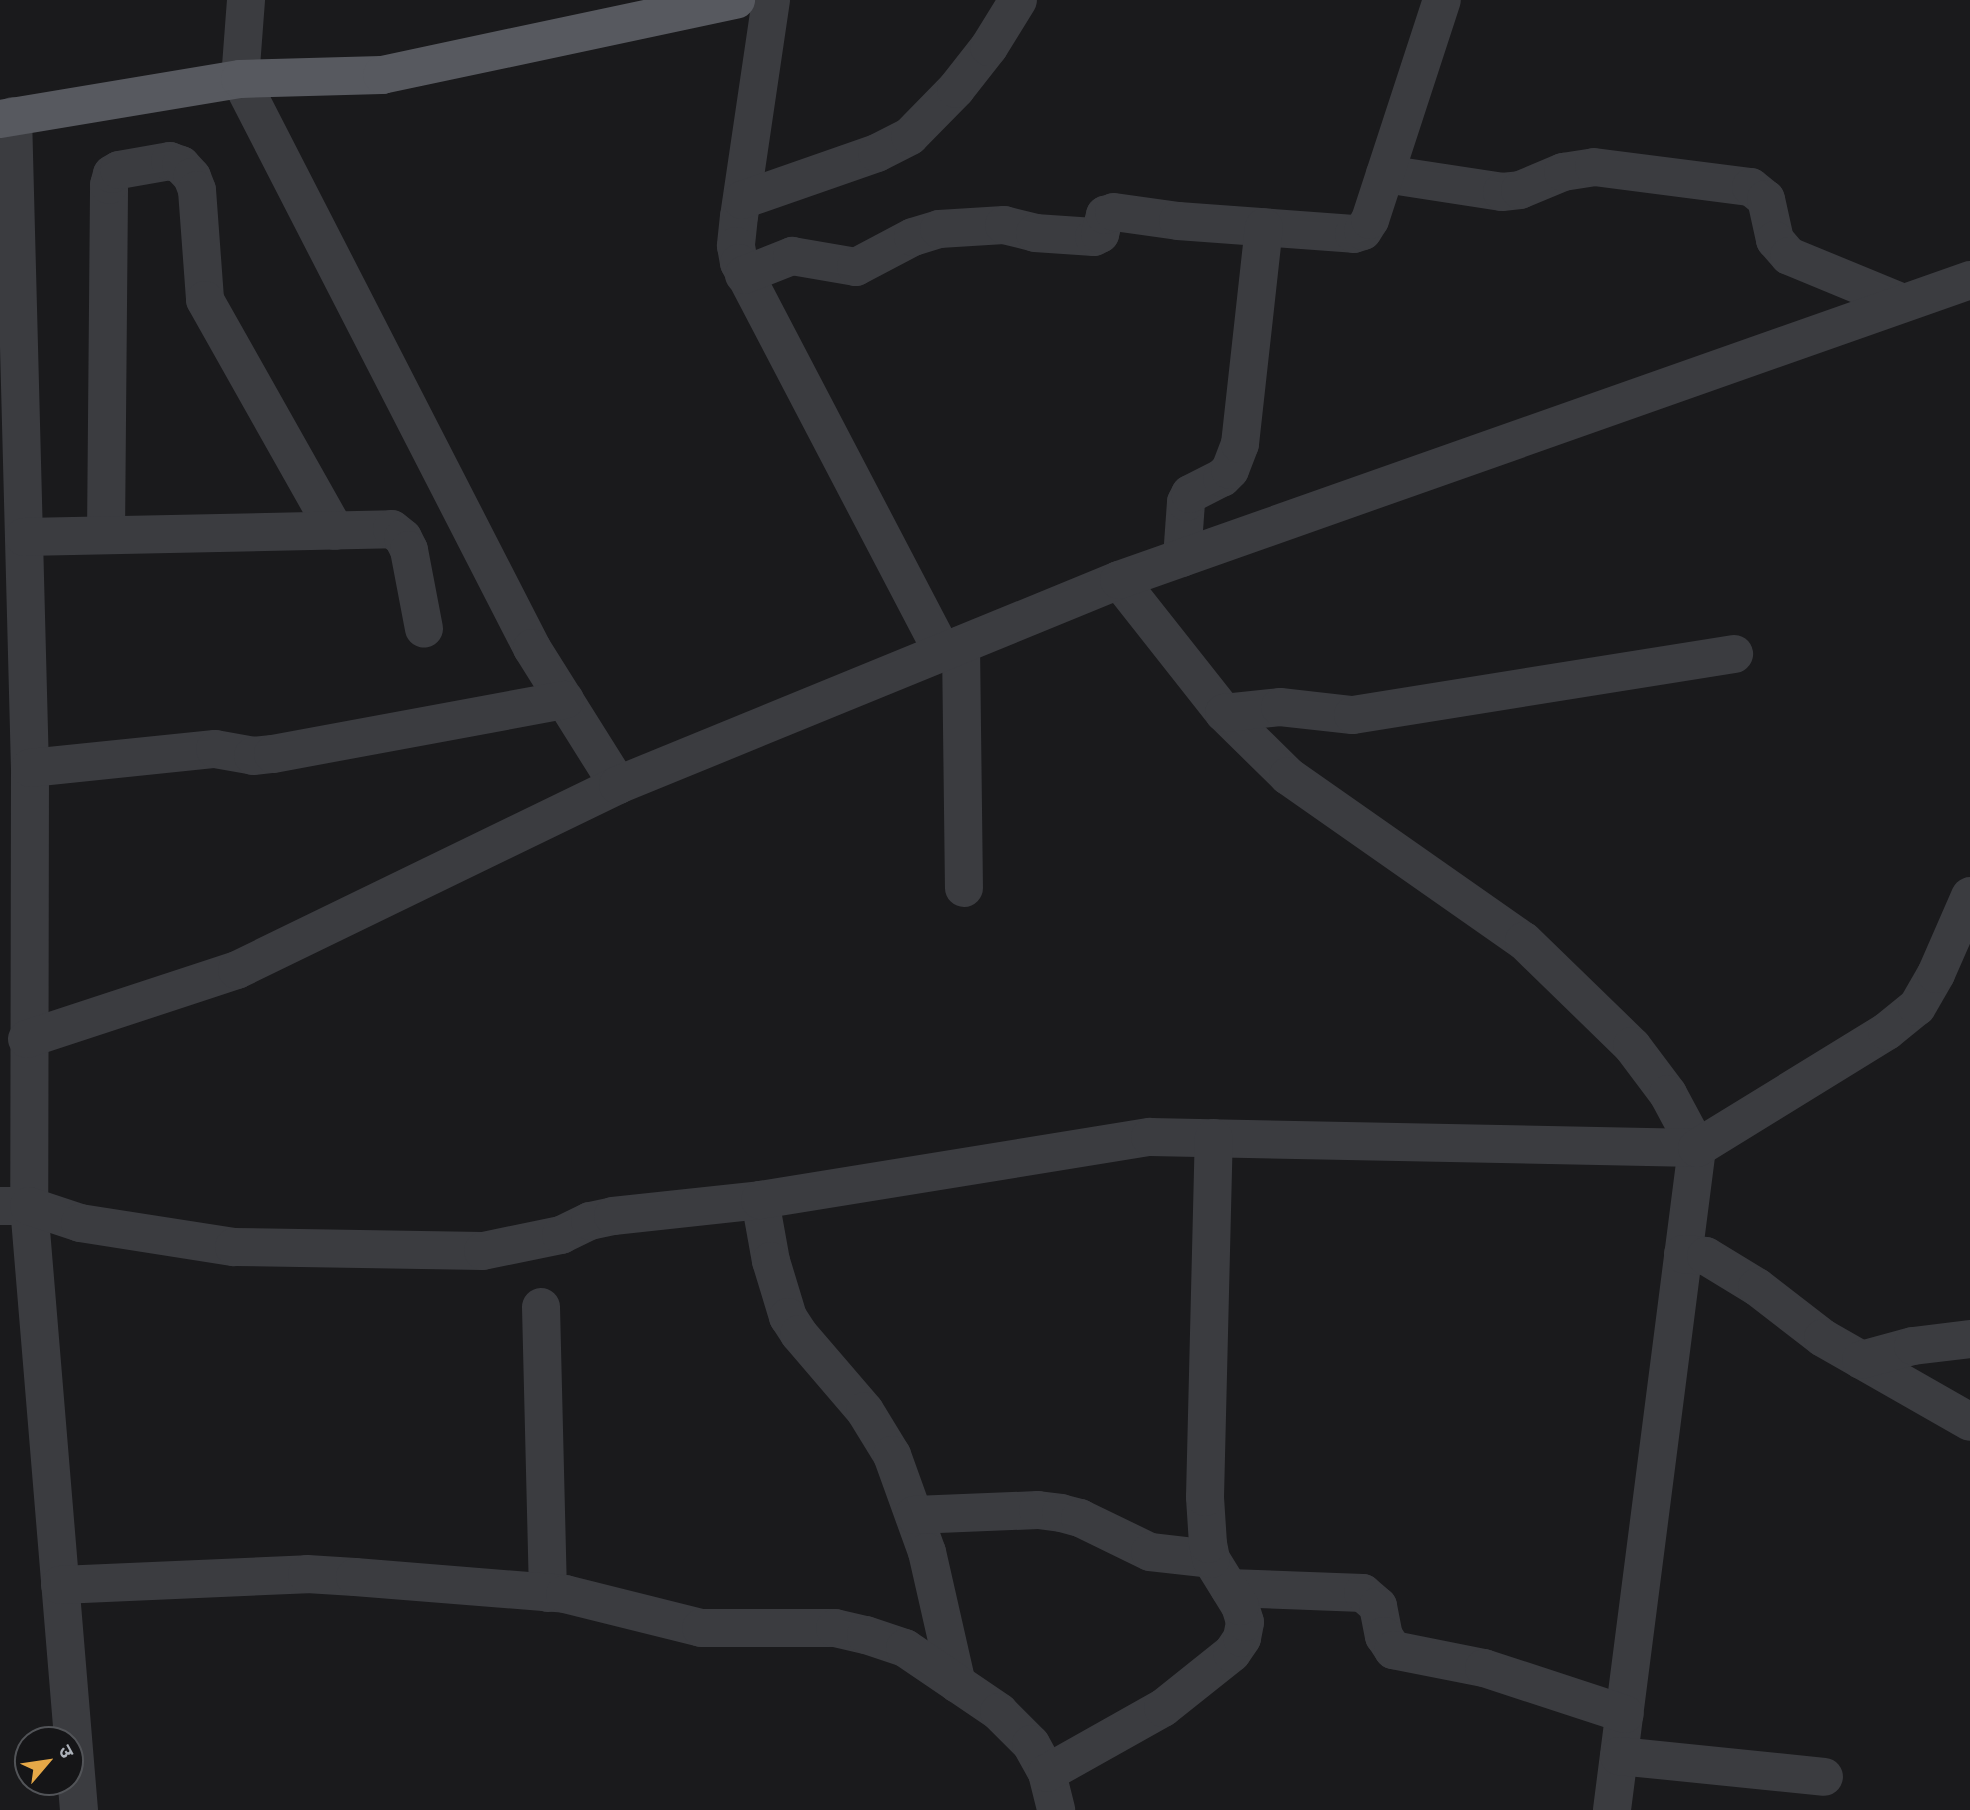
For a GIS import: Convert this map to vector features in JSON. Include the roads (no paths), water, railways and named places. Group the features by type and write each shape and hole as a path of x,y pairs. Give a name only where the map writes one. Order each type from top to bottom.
{"main road":[{"path":"7,118 240,79 382,75 655,9 736,0"}],"street":[{"path":"246,0 240,79 532,648 618,785"},
{"path":"771,0 736,246 744,275 951,648 964,888"},
{"path":"742,200 877,153 910,136 956,89 989,47 1018,0"},
{"path":"744,275 792,256 856,267 913,237 939,229 1004,225 1035,233 1094,237 1100,234 1104,218 1114,212 1264,228 1354,234 1363,231 1385,174 1442,0"},
{"path":"7,118 24,537 30,768 18,1034 15,1206 60,1585 79,1810"},
{"path":"106,535 109,185 112,174 119,170 170,162 181,165 192,177 197,190 205,300 335,531"},
{"path":"1385,174 1502,192 1520,190 1563,172 1594,167 1751,187 1766,199 1775,240 1789,257 1903,303"},
{"path":"1182,558 1186,502 1190,494 1222,478 1230,470 1240,444 1264,228"},
{"path":"18,1034 237,970 618,785 1119,580 1970,280"},
{"path":"24,537 393,529 404,538 424,629"},
{"path":"1119,580 1224,713 1288,776 1524,941 1632,1046 1668,1094 1697,1148 1612,1810"},
{"path":"1224,713 1280,707 1353,715 1734,654"},
{"path":"30,768 215,749 253,756 273,754 565,700"},
{"path":"15,1206 80,1223 234,1247 483,1251 561,1235 590,1221 613,1216 760,1200 1150,1137 1697,1148 1887,1031 1917,1007 1936,974 1970,897"},
{"path":"1047,1773 1140,1723 1232,1653 1242,1638 1245,1622 1240,1606 1220,1573 1205,1497 1214,1138"},
{"path":"760,1200 771,1261 788,1317 880,1432 892,1455 937,1587 957,1684"},
{"path":"1683,1254 1706,1256 1757,1287 1823,1338 1970,1422"},
{"path":"541,1307 548,1593"},
{"path":"1861,1360 1913,1346 1970,1339"},
{"path":"914,1515 1038,1510 1061,1513 1080,1518 1150,1552 1220,1573 1363,1593 1378,1606 1384,1636 1394,1650 1484,1668 1625,1714"},
{"path":"60,1585 307,1574 548,1593 600,1601 701,1628 845,1630 905,1648 1007,1720 1031,1744 1047,1773 1056,1810"},
{"path":"1619,1756 1824,1777"}]}
